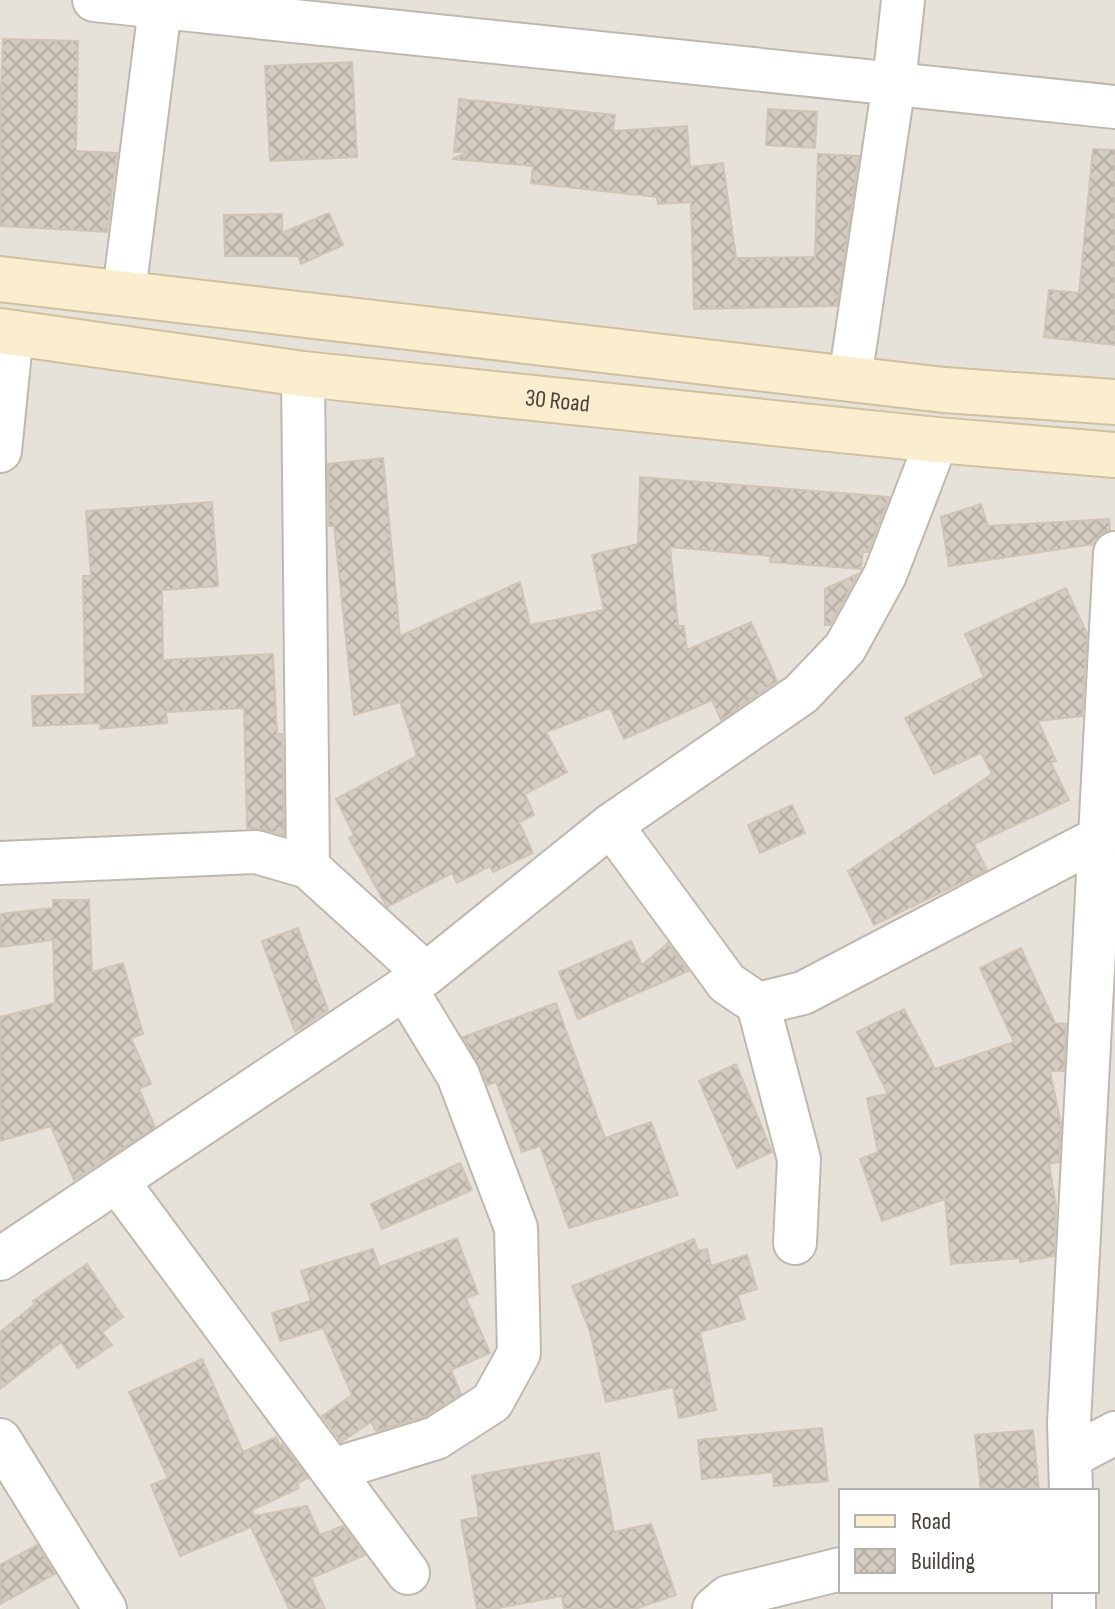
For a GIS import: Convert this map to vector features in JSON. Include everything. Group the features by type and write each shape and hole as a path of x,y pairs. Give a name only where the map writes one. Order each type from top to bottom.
{"main road":[{"path":"0,279 944,390 1115,402"},
{"name":"30 Road","path":"6,332 303,374 937,440 1115,455"}],"street":[{"path":"94,0 161,3 1115,107"},
{"path":"850,379 894,83 903,0"},
{"path":"124,292 161,3"},
{"path":"0,451 6,332"},
{"path":"303,374 308,867"},
{"path":"0,1259 416,981 611,825 801,694 845,648 885,575 937,440"},
{"path":"1070,1474 1069,1423 1105,860 1115,553"},
{"path":"611,825 727,983 758,1004 799,1159 795,1243"},
{"path":"0,863 256,852 308,867 416,981 458,1075 516,1228 519,1353 492,1402 436,1438 332,1470"},
{"path":"758,1004 803,993 1105,860"},
{"path":"117,1181 408,1573"},
{"path":"1070,1474 1115,1433"},
{"path":"0,1440 105,1609"},
{"path":"714,1609 728,1597 839,1569"}],"shaded area":[{"path":"0,0 1115,0 1115,1609 0,1609"}],"building":[{"path":"3,39 78,41 76,151 117,153 107,232 0,226"},
{"path":"352,62 357,157 270,161 265,66"},
{"path":"459,99 615,115 613,131 687,126 690,167 723,163 736,258 815,257 818,154 859,156 837,306 694,309 691,202 658,204 657,197 531,183 533,166 452,159 469,152 454,152"},
{"path":"768,109 817,112 815,148 766,145"},
{"path":"1093,149 1115,150 1115,345 1044,337 1049,290 1079,293"},
{"path":"329,213 343,245 301,264 298,256 225,256 224,215 282,214 282,233"},
{"path":"383,458 400,636 520,582 530,625 604,610 592,555 638,544 640,477 889,497 868,552 863,552 861,569 770,562 770,556 670,547 678,626 684,626 687,650 751,622 777,681 721,720 712,700 624,739 610,708 546,732 567,772 525,794 534,815 519,822 533,853 493,872 490,866 457,883 452,873 387,907 349,838 354,835 336,799 417,756 400,702 354,715 334,526 329,526 328,475 328,464"},
{"path":"212,502 218,586 162,590 163,660 273,654 277,734 282,734 284,835 247,828 244,708 166,712 167,723 100,729 100,723 33,726 32,696 85,694 83,576 91,576 86,511"},
{"path":"981,504 988,526 1109,519 1110,530 1103,532 1094,544 949,566 941,517"},
{"path":"858,574 830,625 825,625 825,589"},
{"path":"1066,588 1087,634 1082,716 1038,721 1056,761 1051,763 1069,800 974,844 987,870 874,925 848,871 992,774 981,753 934,774 905,718 984,677 965,634"},
{"path":"792,805 805,833 760,853 748,825"},
{"path":"53,900 89,900 92,972 123,963 143,1034 131,1038 151,1084 139,1089 155,1127 74,1180 51,1126 0,1141 0,1017 55,1003 53,940 0,947 0,914 53,908"},
{"path":"298,928 328,1010 295,1032 262,941"},
{"path":"631,941 642,965 668,943 688,971 578,1019 559,972"},
{"path":"1021,948 1055,1023 1066,1024 1064,1071 1050,1071 1061,1124 1059,1162 1049,1164 1056,1206 1054,1256 1020,1262 1020,1258 951,1264 945,1199 882,1221 860,1159 878,1152 867,1098 888,1094 857,1032 904,1009 935,1069 1014,1042 980,968"},
{"path":"556,1003 605,1138 651,1122 678,1195 569,1228 540,1146 522,1152 496,1082 488,1085 463,1037"},
{"path":"736,1064 772,1152 737,1168 699,1081"},
{"path":"460,1163 472,1190 382,1229 371,1204"},
{"path":"457,1238 478,1294 466,1298 490,1353 451,1370 461,1394 426,1416 376,1431 371,1422 341,1442 322,1416 352,1395 323,1328 280,1341 272,1313 311,1301 301,1271 373,1249 379,1267"},
{"path":"694,1239 698,1251 707,1249 711,1266 747,1255 757,1289 738,1295 745,1319 700,1332 716,1410 679,1418 673,1387 606,1402 590,1332 572,1286"},
{"path":"87,1264 123,1317 102,1332 112,1345 78,1368 61,1342 0,1389 0,1332 35,1304 33,1301"},
{"path":"202,1359 243,1452 276,1437 308,1478 297,1483 299,1488 252,1510 254,1516 307,1506 320,1535 343,1526 365,1555 311,1578 325,1609 289,1609 251,1527 180,1556 151,1485 168,1478 129,1392"},
{"path":"822,1428 828,1481 774,1486 773,1472 702,1479 698,1440"},
{"path":"1033,1430 1039,1489 981,1489 975,1435"},
{"path":"599,1453 614,1532 651,1524 676,1595 635,1609 564,1609 562,1596 493,1609 477,1609 461,1520 479,1517 472,1476"},
{"path":"37,1545 55,1574 0,1604 0,1565"}]}
